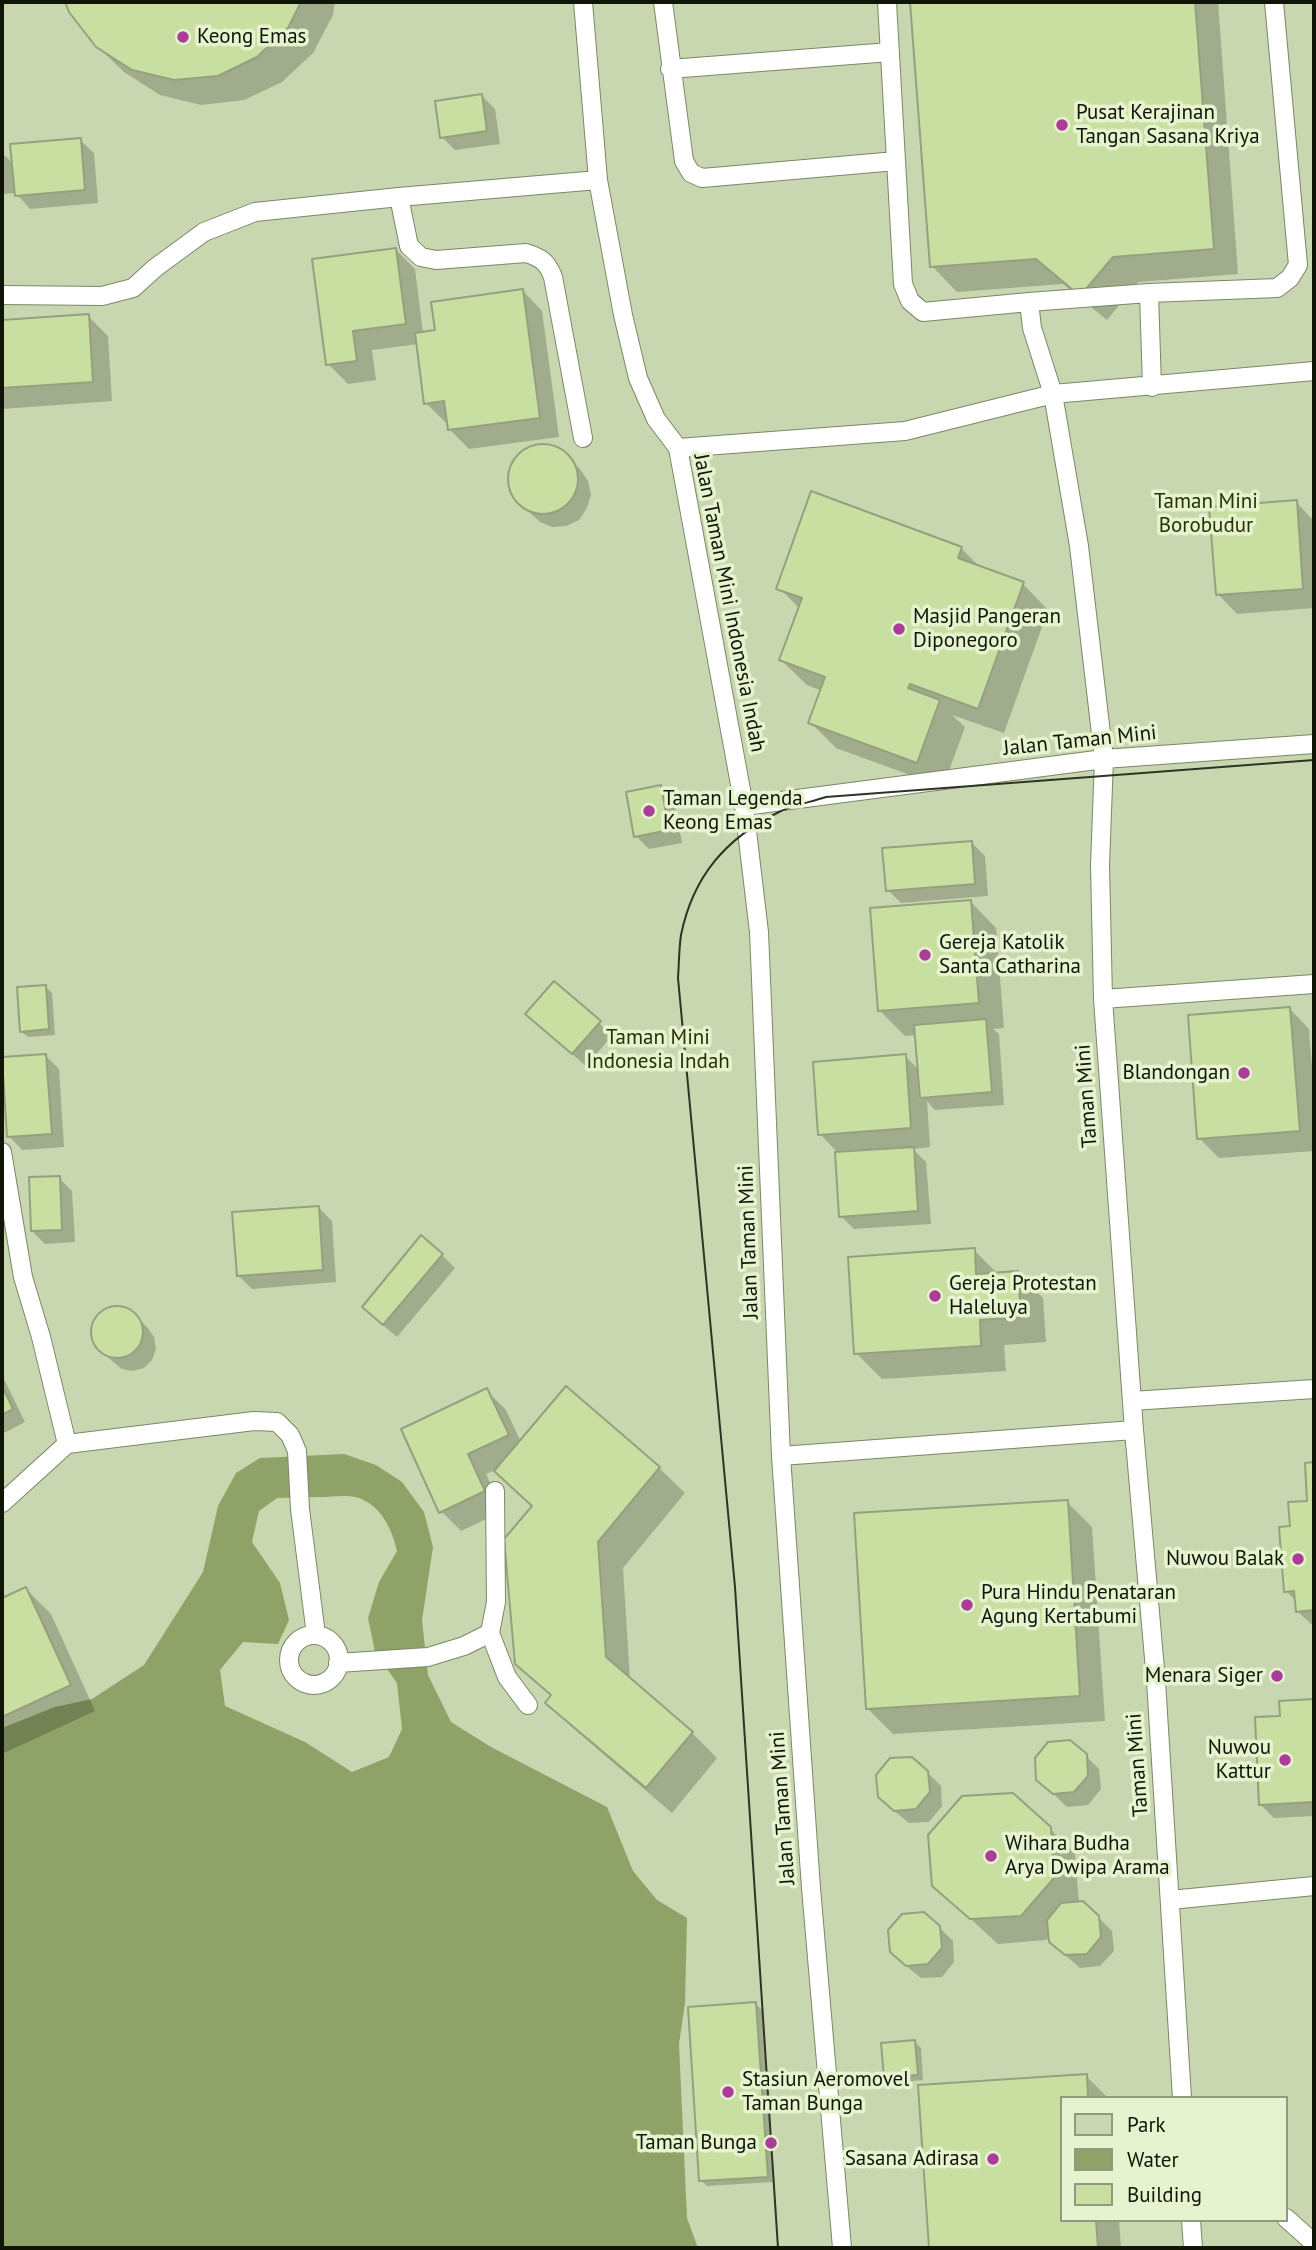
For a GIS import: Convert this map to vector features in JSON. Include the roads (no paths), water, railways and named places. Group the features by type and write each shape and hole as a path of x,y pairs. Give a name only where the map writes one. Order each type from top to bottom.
{"lane":[{"name":"Jalan Taman Mini Indonesia Indah","path":"583,2 598,180 623,315 638,378 656,419 678,448 744,806"},
{"path":"663,2 684,161 691,173 702,177 896,162"},
{"path":"887,2 903,284 910,301 923,312 1149,293 1277,288 1290,278 1297,265 1274,2"},
{"path":"670,69 890,52"},
{"path":"2,295 102,296 133,288 162,262 204,232 255,212 598,180"},
{"path":"399,197 409,246 421,257 436,260 526,253 540,257 548,264 553,277 583,438"},
{"path":"1149,293 1152,387"},
{"name":"Taman Mini","path":"1029,302 1032,328 1053,394 1079,546 1104,759 1100,865 1104,999 1134,1430 1156,1681 1182,2096"},
{"path":"678,448 905,431 1053,394 1314,371"},
{"name":"Jalan Taman Mini","path":"842,2248 811,1888 781,1456 759,932 744,806 1104,759 1314,744"},
{"path":"1104,999 1314,984"},
{"path":"2,1152 23,1277 41,1337 66,1444"},
{"path":"1132,1401 1314,1389"},
{"path":"2,1503 66,1444 254,1421 277,1422 290,1435 298,1451 300,1508 316,1635"},
{"path":"781,1456 1134,1430"},
{"path":"495,1490 496,1602 490,1633 507,1677 528,1705"},
{"path":"338,1663 428,1657 464,1646 490,1633"},
{"path":"316,1635 328,1640 336,1650 338,1663 334,1675 324,1683 311,1685 299,1681 291,1671 289,1658 293,1646 303,1637 316,1635"},
{"path":"1170,1900 1314,1886"},
{"path":"1288,2220 1314,2243"},
{"path":"1191,2222 1193,2248"}],"water":[{"path":"344,1454 376,1465 402,1482 424,1512 433,1547 422,1620 428,1675 451,1722 491,1747 607,1807 633,1871 657,1900 687,1918 685,2003 679,2044 687,2218 698,2248 2,2248 2,1728 55,1707 92,1699 144,1665 203,1572 218,1506 236,1473 260,1458","holes":["277,1498 359,1498 380,1513 389,1527 397,1551 379,1582 368,1618 375,1652 397,1683 402,1729 389,1757 352,1772 305,1742 225,1706 220,1670 243,1642 278,1644 289,1620 280,1583 252,1542 259,1511"]}],"tram line":[{"path":"778,2248 735,1587 678,978 680,940 686,914 703,877 728,847 743,834 784,810 826,797 1314,760"}],"place":[{"name":"Keong Emas","path":"183,37"},
{"name":"Pusat Kerajinan Tangan Sasana Kriya","path":"1062,125"},
{"name":"Masjid Pangeran Diponegoro","path":"899,629"},
{"name":"Taman Legenda Keong Emas","path":"649,811"},
{"name":"Gereja Katolik Santa Catharina","path":"925,955"},
{"name":"Blandongan","path":"1244,1073"},
{"name":"Gereja Protestan Haleluya","path":"935,1296"},
{"name":"Nuwou Balak","path":"1298,1559"},
{"name":"Pura Hindu Penataran Agung Kertabumi","path":"967,1605"},
{"name":"Menara Siger","path":"1277,1676"},
{"name":"Nuwou Kattur","path":"1285,1760"},
{"name":"Wihara Budha Arya Dwipa Arama","path":"991,1856"},
{"name":"Stasiun Aeromovel Taman Bunga","path":"728,2092"},
{"name":"Taman Bunga","path":"771,2143"},
{"name":"Sasana Adirasa","path":"993,2159"}],"park label":[{"name":"Taman Mini Borobudur","path":"1206,514"},
{"name":"Taman Mini Indonesia Indah","path":"658,1050"}]}
